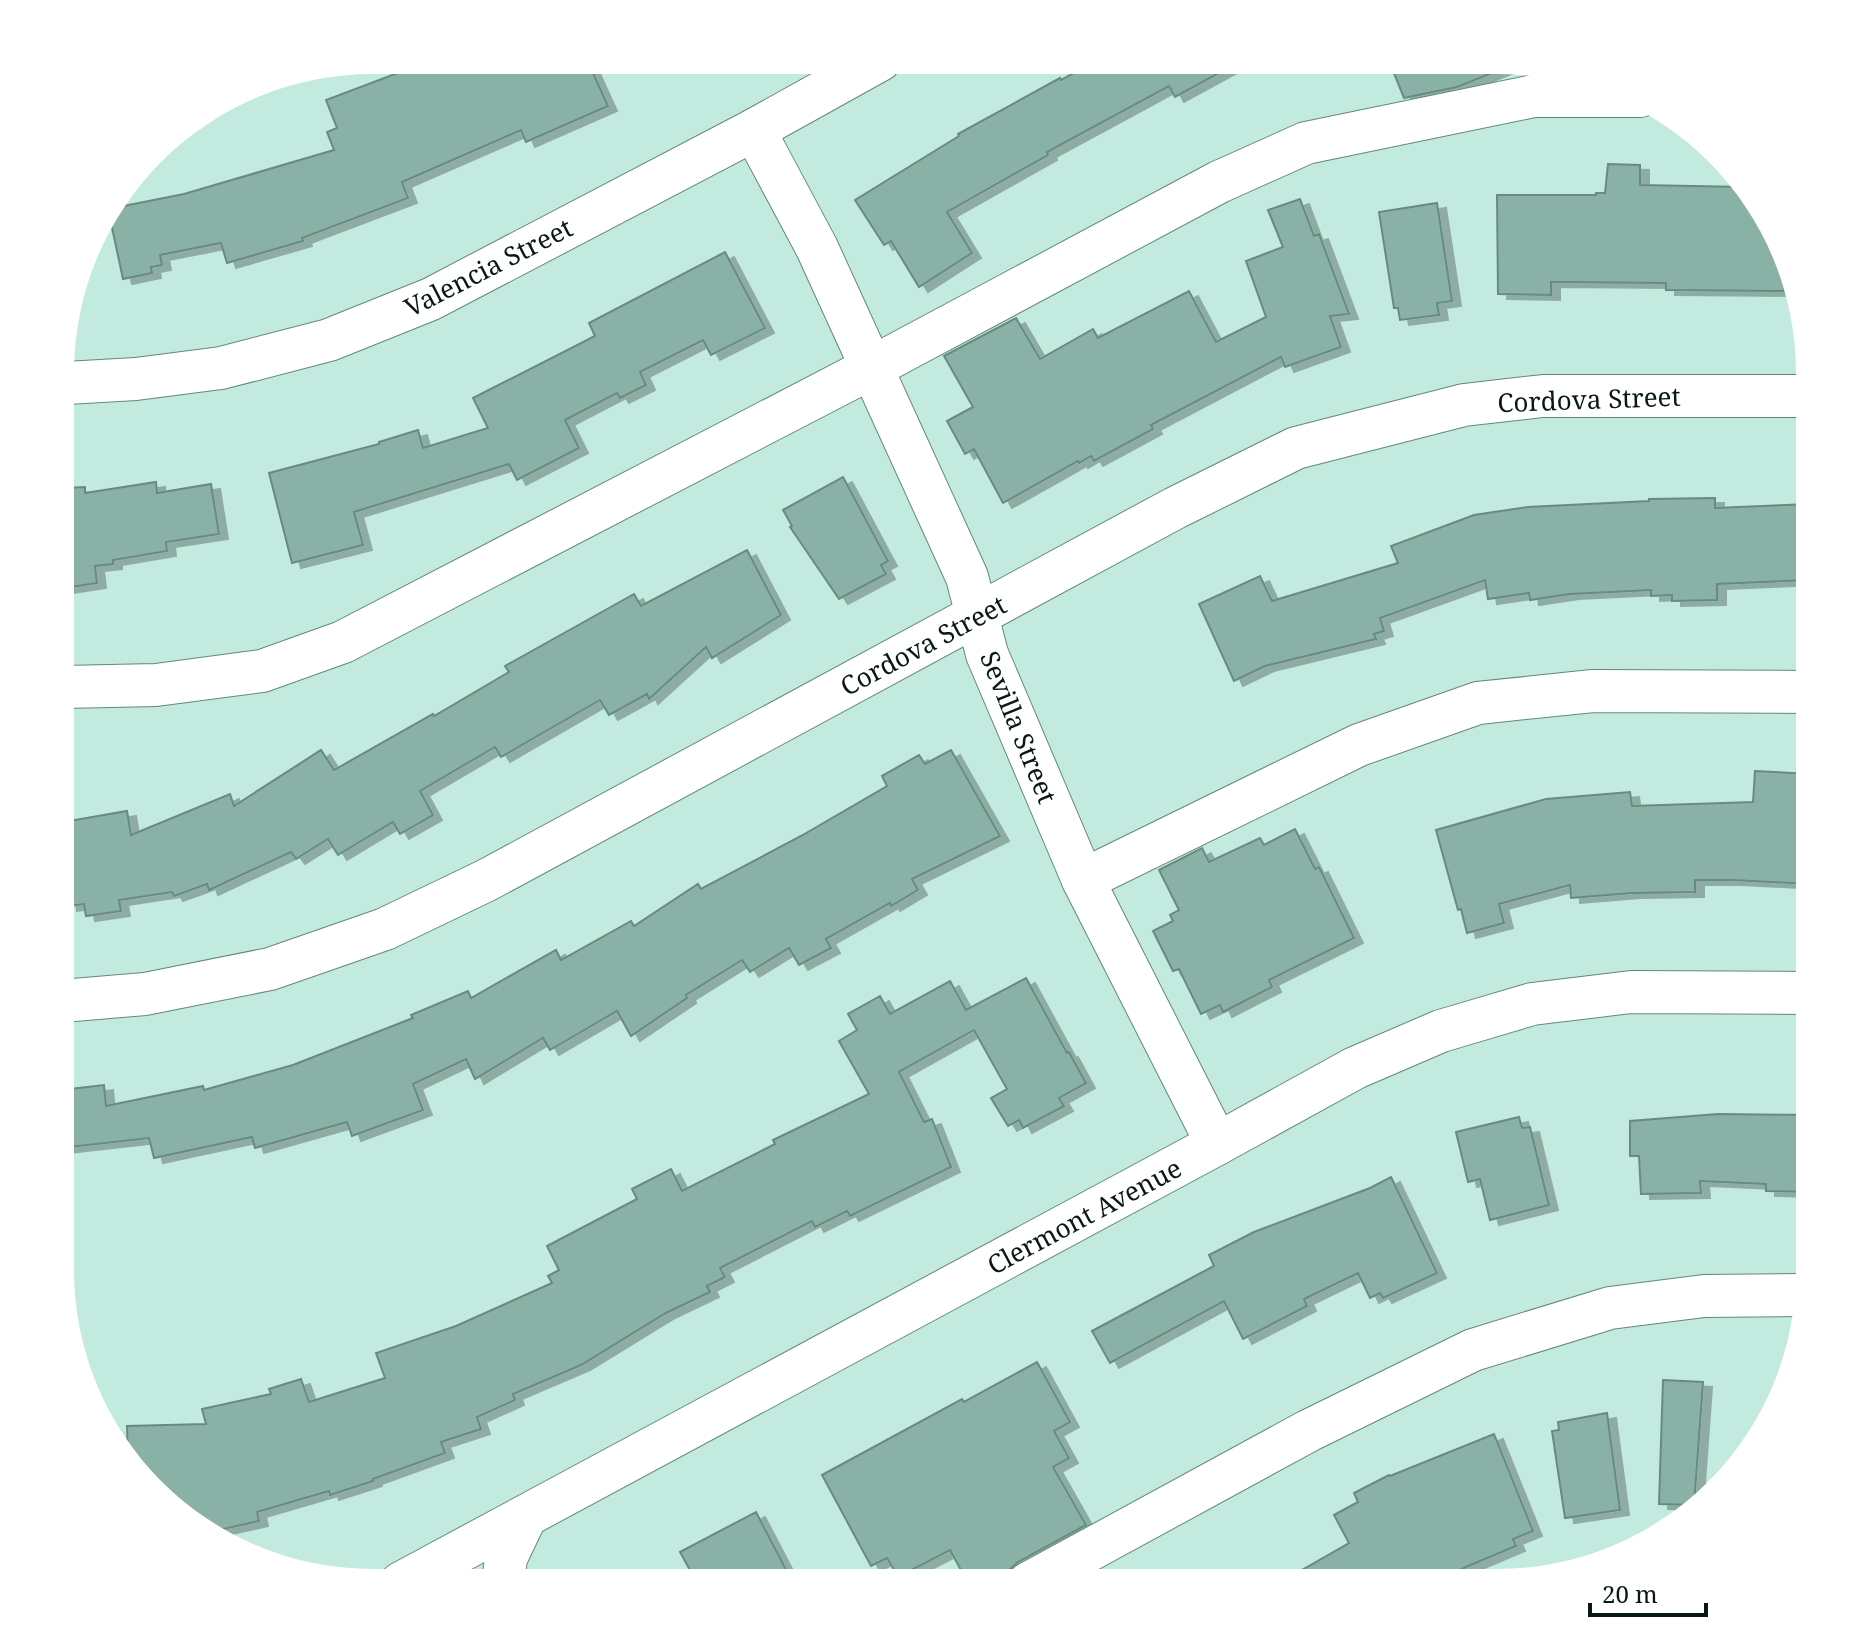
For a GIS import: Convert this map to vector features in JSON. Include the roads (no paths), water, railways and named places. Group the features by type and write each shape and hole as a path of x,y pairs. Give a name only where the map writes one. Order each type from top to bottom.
{"street":[{"name":"Valencia Street","path":"74,383 136,379 221,368 329,340 431,299 855,74"},
{"path":"74,687 156,685 262,671 343,642 871,368 1219,182 1306,143 1534,96 1608,96"},
{"name":"Sevilla Street","path":"754,130 817,248 967,577 987,654 1083,880 1217,1144"},
{"name":"Cordova Street","path":"74,1000 145,994 270,969 385,929 487,880 1175,508 1296,448 1464,405 1543,396 1796,396"},
{"path":"1083,880 1359,745 1478,703 1593,691 1796,692"},
{"name":"Clermont Avenue","path":"427,1569 1355,1068 1441,1031 1532,1004 1631,992 1796,993"},
{"path":"1055,1569 1308,1431 1473,1350 1610,1308 1704,1296 1794,1295"},
{"path":"505,1569 506,1558 526,1516"}]}
